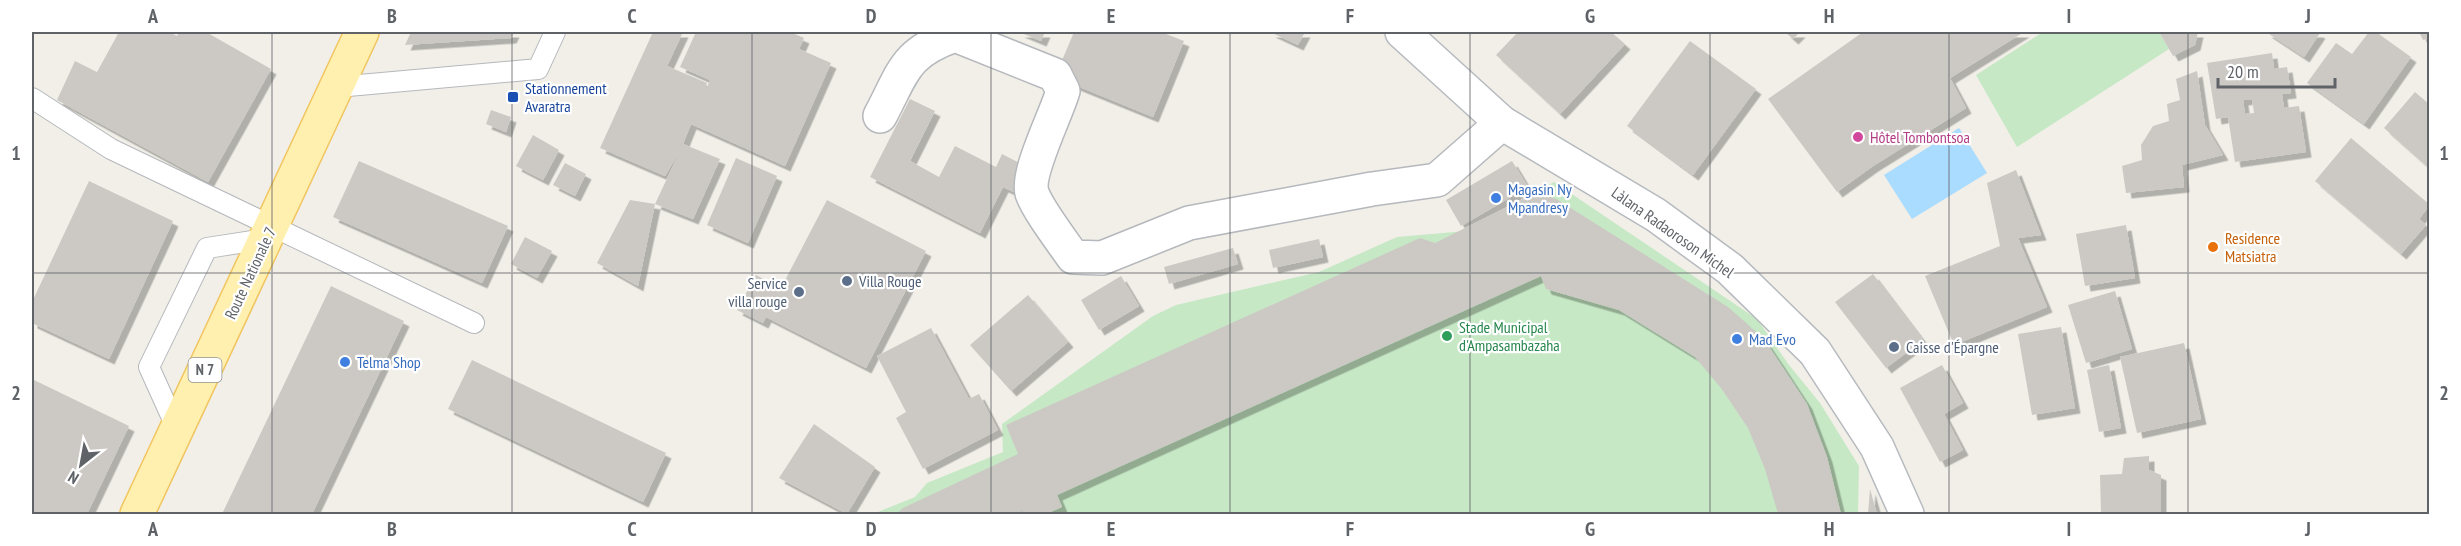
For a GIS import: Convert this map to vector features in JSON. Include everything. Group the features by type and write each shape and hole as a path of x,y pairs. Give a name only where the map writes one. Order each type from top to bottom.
{"main road":[{"name":"Route Nationale 7","path":"137,514 362,32"}],"street":[{"name":"Làlana Radaoroson Michel","path":"1402,32 1502,123 1656,215 1730,269 1815,352 1877,447 1907,514"},
{"path":"880,116 910,59 931,44 956,35 1055,75 1063,91 1054,119 1035,160 1032,192 1073,257 1101,258 1189,223 1372,189 1437,180 1502,123"}],"lane":[{"path":"337,87 538,69 555,32"},
{"path":"32,98 111,149 269,232 474,323"},
{"path":"177,429 149,367 207,248 269,232"}],"green space":[{"path":"2043,32 2159,32 2169,49 2017,147 1976,75"},
{"name":"Stade Municipal d'Ampasambazaha","path":"1554,182 1757,319 1789,365 1820,403 1859,466 1858,514 873,514 915,497 927,483 1003,452 1002,424 1153,316 1176,305 1319,272 1397,237 1466,231"}],"water":[{"path":"1959,128 1987,173 1912,219 1884,175"}],"building":[{"path":"119,32 169,32 177,36 179,32 206,32 271,69 208,182 57,100 75,61 97,72"},
{"path":"411,32 514,32 511,38 405,45"},
{"path":"653,32 683,32 667,66 707,83 701,102 710,80 680,67 696,32 790,32 804,38 799,49 831,63 785,166 691,124 683,144 720,159 693,219 655,204 681,149 665,176 600,148"},
{"path":"1019,32 1045,32 1041,41"},
{"path":"1074,32 1161,32 1184,41 1153,117 1055,77"},
{"path":"1270,32 1305,32 1298,45"},
{"path":"1518,32 1611,32 1625,44 1560,114 1496,55"},
{"path":"1785,32 1800,32 1793,39"},
{"name":"Hôtel Tombontsoa","path":"1863,32 2024,32 1950,78 1966,108 1873,166 1837,192 1768,99"},
{"path":"2159,32 2198,32 2195,45 2173,56"},
{"path":"2266,32 2317,32 2320,33 2304,57"},
{"path":"2369,32 2376,32 2411,57 2364,124 2307,83 2336,43 2352,54"},
{"path":"2419,32 2430,32 2430,38 2423,40"},
{"path":"1690,41 1756,89 1693,175 1627,126"},
{"path":"2272,53 2274,69 2287,67 2291,93 2282,94 2284,108 2299,106 2306,152 2235,162 2228,117 2216,119 2207,63","holes":["2252,99 2254,113 2245,114 2243,100"]},
{"path":"2197,71 2205,125 2223,155 2182,165 2184,187 2126,193 2122,166 2142,160 2141,145 2153,126 2169,121 2167,104 2180,100 2176,79"},
{"path":"2415,92 2430,105 2430,169 2384,128"},
{"path":"910,99 935,111 910,161 939,177 955,146 996,167 1002,154 1027,167 1014,192 1003,187 980,233 870,177"},
{"path":"491,110 511,117 506,132 486,124"},
{"path":"533,135 559,150 543,180 516,166"},
{"path":"2351,138 2430,205 2419,219 2426,225 2401,254 2315,181"},
{"path":"736,158 777,176 748,243 707,225"},
{"path":"359,161 508,226 482,283 333,217"},
{"path":"1512,161 1528,187 1461,226 1446,200"},
{"path":"565,163 586,174 575,196 553,185"},
{"path":"2016,170 2041,235 2018,238 2047,307 1954,345 1925,276 2000,246 1987,183"},
{"path":"89,181 173,221 109,359 32,323 32,302"},
{"path":"1529,196 1549,196 1558,200 1728,307 1764,339 1807,404 1827,457 1841,514 1778,514 1765,469 1748,428 1721,388 1695,357 1619,310 1546,289 1541,276 1057,495 1062,507 1046,514 1024,514 1022,511 1015,514 896,514 903,508 1018,454 1006,425 1420,238 1435,243"},
{"path":"630,200 655,204 638,286 597,263"},
{"name":"Villa Rouge","path":"827,200 926,251 866,368 766,317 763,323 737,310 756,275 781,288"},
{"path":"2126,225 2135,278 2085,286 2076,234"},
{"path":"525,237 552,251 537,278 511,264"},
{"path":"1319,239 1323,257 1273,268 1269,250"},
{"path":"1233,248 1238,264 1169,284 1164,267"},
{"path":"1873,274 1923,340 1886,368 1835,302"},
{"path":"1121,276 1139,306 1099,330 1081,300"},
{"path":"331,286 404,321 312,514 222,514"},
{"path":"2115,291 2132,349 2086,363 2068,305"},
{"path":"1028,295 1068,342 1011,391 970,345"},
{"path":"2061,327 2075,408 2032,415 2018,334"},
{"path":"931,328 969,399 979,394 998,430 923,469 896,418 906,412 877,356"},
{"path":"2184,343 2201,419 2137,433 2120,357"},
{"path":"472,360 666,453 643,502 448,409"},
{"path":"1942,365 1963,403 1944,414 1963,450 1940,462 1900,388"},
{"path":"2109,365 2121,428 2099,432 2087,370"},
{"path":"32,379 129,426 87,514 32,514"},
{"path":"814,424 875,467 847,514 779,478"},
{"path":"2149,456 2149,470 2161,475 2161,514 2101,514 2100,475 2122,474 2124,458"},
{"path":"1870,489 1877,514 1868,514"}],"place":[{"name":"Stationnement Avaratra","path":"513,97"},
{"name":"Hôtel Tombontsoa","path":"1858,137"},
{"name":"Magasin Ny Mpandresy","path":"1496,198"},
{"name":"Residence Matsiatra","path":"2213,247"},
{"name":"Villa Rouge","path":"847,281"},
{"name":"Service villa rouge","path":"799,292"},
{"name":"Stade Municipal d'Ampasambazaha","path":"1447,336"},
{"name":"Mad Evo","path":"1737,339"},
{"name":"Caisse d'Épargne","path":"1894,347"},
{"name":"Telma Shop","path":"345,362"}]}
